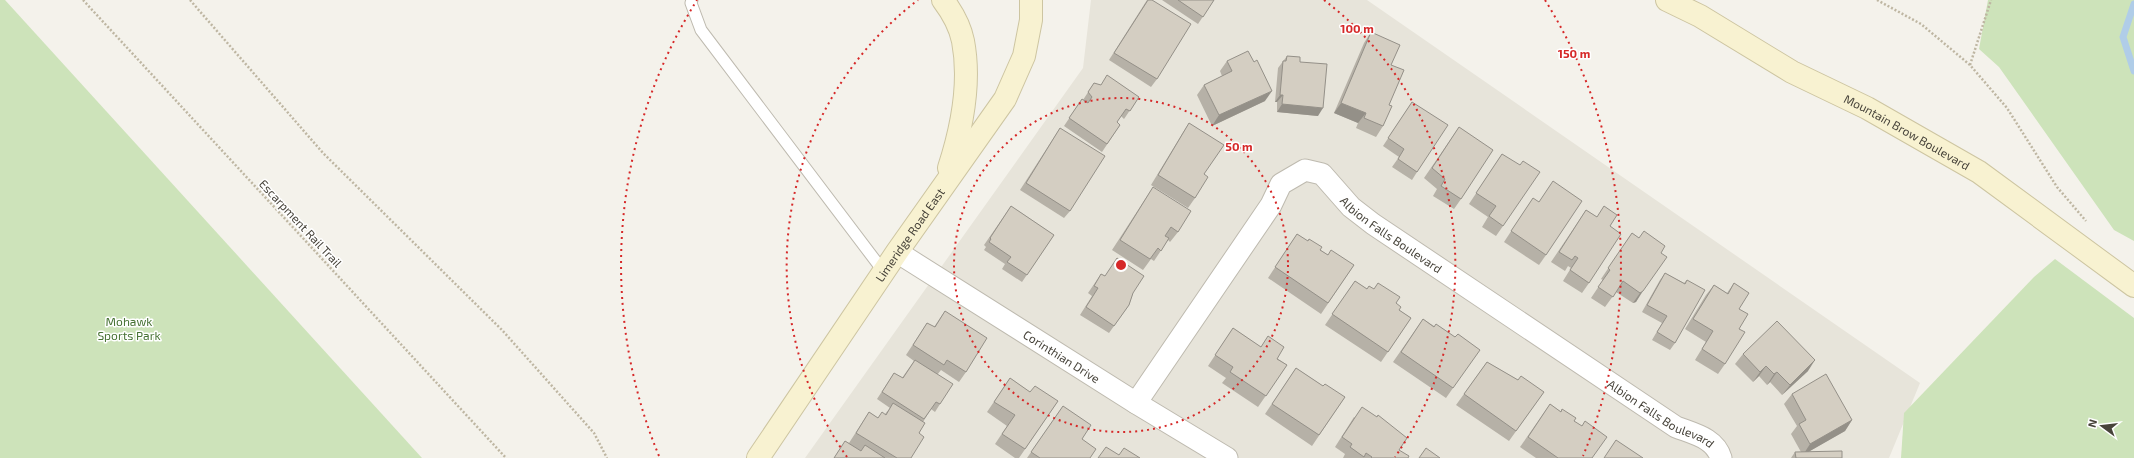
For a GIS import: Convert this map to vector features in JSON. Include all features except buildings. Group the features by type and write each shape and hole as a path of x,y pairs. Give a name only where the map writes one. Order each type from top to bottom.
{"main road":[{"path":"943,0 954,17 963,41 965,78 959,132 944,186"},
{"name":"Limeridge Road East","path":"758,458 897,252 1005,99 1024,56 1031,20 1031,0"},
{"name":"Mountain Brow Boulevard","path":"1667,0 1700,16 1792,72 1867,108 1979,172 2134,286"}],"street":[{"name":"Albion Falls Boulevard","path":"1136,402 1271,205 1281,184 1305,170 1322,174 1351,207 1373,224 1637,401 1676,427 1708,440 1719,450 1721,458"},
{"name":"Corinthian Drive","path":"897,252 1227,458"}],"lane":[{"path":"692,0 691,3 700,30 884,272"}],"path":[{"name":"Escarpment Rail Trail","path":"83,0 506,458"},
{"path":"190,0 323,153 502,330 594,433 607,458"},
{"path":"1877,0 1921,24 1970,65 2007,108 2057,187 2087,222"},
{"path":"1970,65 1991,0"}],"shaded area":[{"path":"1091,0 1367,0 1920,383 1889,458 805,458 1083,68"}],"green space":[{"name":"Mohawk Sports Park","path":"0,0 5,0 422,458 0,458"},
{"path":"1988,0 2134,0 2134,241 2114,230 1999,67 1979,49"},
{"path":"2055,259 2134,318 2134,458 1901,458 1904,413 2034,277"}],"waterway":[{"path":"2134,4 2123,37 2134,71"}]}
